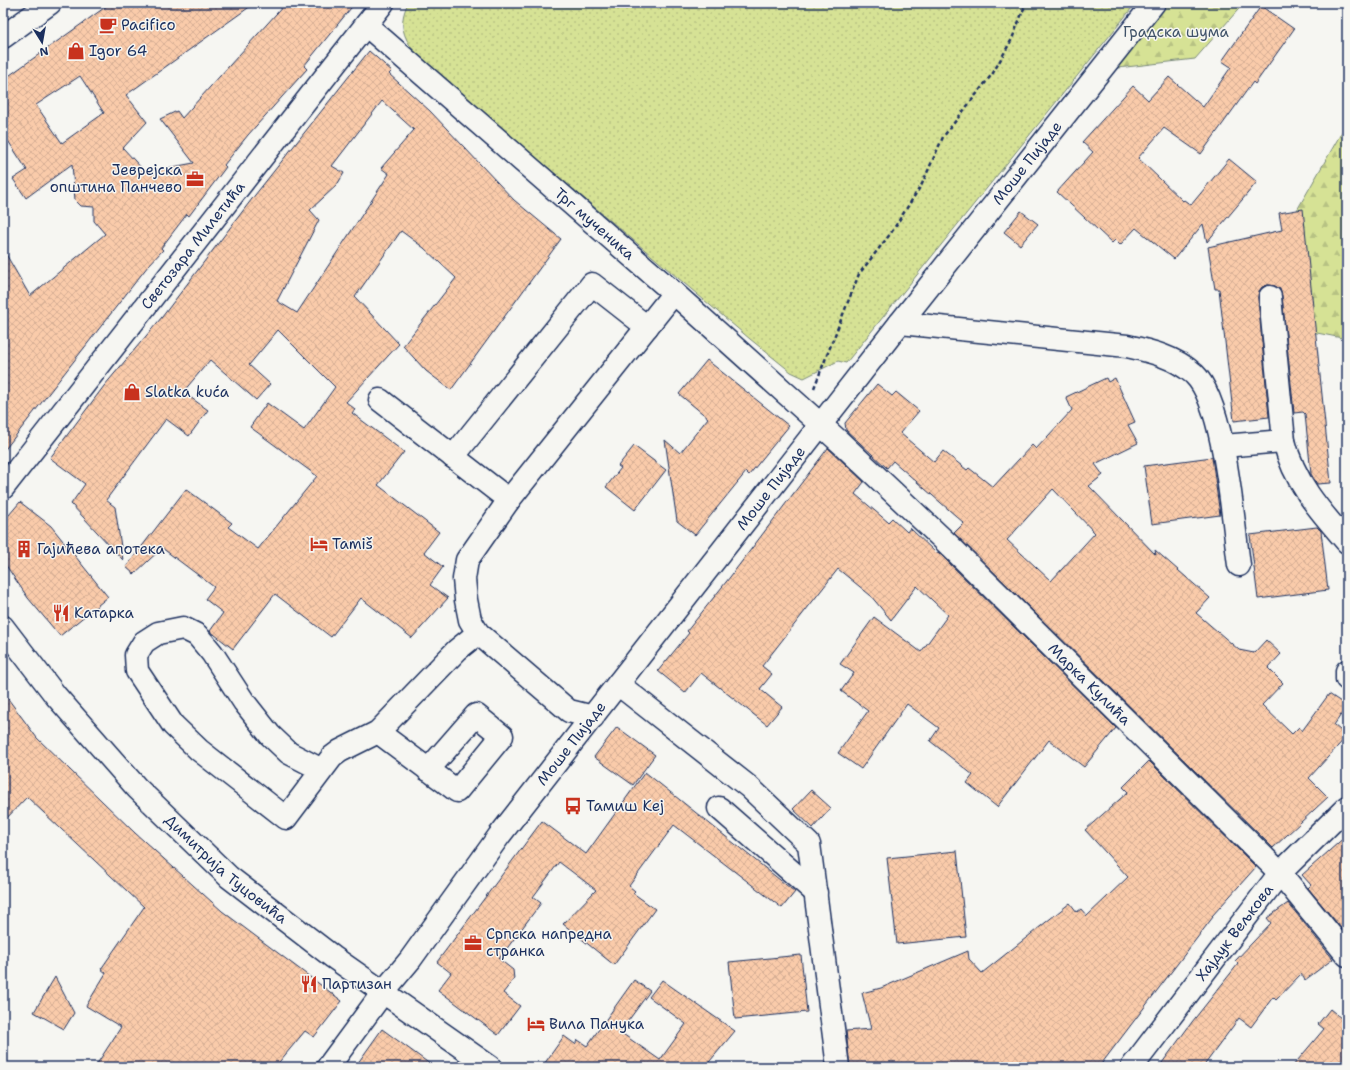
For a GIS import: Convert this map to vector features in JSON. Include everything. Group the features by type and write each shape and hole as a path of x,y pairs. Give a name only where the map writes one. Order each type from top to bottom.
{"street":[{"path":"3,37 50,3"},
{"name":"Светозара Милетића","path":"3,488 383,3"},
{"name":"Моше Пијаде","path":"328,1067 410,960 499,836 618,684 813,418 900,323 1154,3"},
{"name":"Трг мученика","path":"366,25 674,293 813,418"},
{"path":"453,457 592,284 647,327"},
{"path":"593,717 569,710 478,633 470,620 466,600 464,579 467,560 478,542 509,500 674,293"},
{"path":"1270,297 1284,441 1288,460 1299,481 1347,542"},
{"path":"900,323 1127,346 1151,352 1176,362 1195,375 1205,390 1213,408 1223,446 1239,565"},
{"path":"380,400 509,500"},
{"name":"Марка Кулића","path":"813,418 948,545 1280,874 1347,955"},
{"path":"1223,446 1284,441"},
{"name":"Димитрија Туцовића","path":"3,627 56,696 94,740 138,788 213,862 276,915 490,1067"},
{"path":"322,770 289,753 270,735 244,702 212,653 197,635 183,628 158,633 144,642 136,654 137,671 173,725 199,750 286,818 322,770 340,751 378,732 457,650 478,633"},
{"path":"1347,671 1347,679"},
{"path":"618,684 749,788 809,844 838,1067"},
{"path":"378,732 428,770"},
{"name":"Хајдук Вељкова","path":"1132,1067 1280,874 1347,807"},
{"path":"719,808 816,893"}],"path":[{"path":"813,418 859,274 892,233 922,184 943,137 993,73 1012,39 1026,3"}],"green space":[{"path":"408,3 1136,3 846,363 838,361 804,378 791,372 750,339 422,61 407,41 404,34 404,12"},
{"name":"Градска шума","path":"1162,3 1244,3 1195,59 1109,69"},
{"path":"1347,123 1347,339 1307,331 1289,224"}],"building":[{"path":"111,3 255,3 126,95 147,122 123,148 145,172 194,163 160,119 177,111 182,118 286,3 355,3 304,66 307,69 248,135 224,165 226,167 189,216 187,214 161,248 163,250 148,266 3,452 3,249 30,296 105,234 94,221 94,207 81,206 75,200 72,164 26,198 13,179 27,170 3,133 3,80","holes":["80,76 104,113 62,143 36,105"]},
{"path":"1261,6 1294,29 1255,84 1253,82 1201,154 1164,128 1138,158 1183,201 1184,200 1191,205 1229,159 1257,182 1207,242 1203,224 1174,259 1136,228 1120,245 1115,240 1112,243 1057,192 1093,152 1082,142 1133,86 1148,100 1169,77 1203,107 1231,67 1222,61"},
{"path":"369,51 392,71 389,74 430,111 514,200 561,239 451,390 426,371 403,346 456,278 424,248 401,231 355,297 399,344 346,402 355,409 352,413 404,452 378,485 439,532 424,552 443,567 430,585 448,598 412,638 361,598 331,637 275,594 233,649 210,631 223,613 205,599 214,587 162,548 134,574 126,567 186,489 232,523 228,527 258,549 317,476 250,427 267,403 304,430 335,387 278,330 249,365 270,384 256,400 210,360 183,392 208,410 189,436 166,419 106,500 115,507 123,560 71,504 85,484 50,458 104,386 162,317 255,195","holes":["382,101 414,130 381,168 389,174 297,313 277,301 319,220 310,210 337,185 344,173 332,166"]},
{"path":"1303,209 1331,483 1317,484 1311,474 1305,414 1303,412 1294,413 1282,296 1280,289 1275,286 1268,285 1262,287 1259,291 1258,298 1269,417 1234,421 1219,289 1215,289 1208,247 1282,230 1279,213"},
{"path":"1021,211 1038,224 1020,245 1004,232"},
{"path":"707,360 789,426 749,475 746,472 695,535 677,521 665,440 680,453 708,418 679,394"},
{"path":"1106,378 1108,382 1115,378 1135,422 1128,425 1138,443 1095,464 1103,475 1089,486 1156,555 1155,550 1210,598 1196,613 1239,650 1254,653 1266,640 1281,654 1268,668 1283,683 1262,705 1292,734 1299,727 1302,731 1329,694 1347,706 1334,725 1347,736 1309,778 1328,797 1273,848 954,533 964,523 893,461 887,468 846,430 845,423 877,384 892,396 896,392 919,411 900,433 934,462 943,451 967,470 969,468 993,487 1032,445 1036,449 1072,410 1066,397","holes":["1053,489 1095,533 1051,581 1007,540"]},
{"path":"634,446 666,470 635,510 606,487 621,468 618,466"},
{"path":"828,448 864,482 855,494 888,522 892,518 907,532 910,528 936,553 938,552 1116,728 1084,767 1049,740 997,807 967,783 973,775 930,741 939,728 907,704 861,769 838,753 868,711 841,691 854,673 840,664 874,617 921,652 948,615 917,586 891,620 870,595 838,569 762,666 772,674 760,689 782,707 767,725 701,673 685,693 658,671 689,633 687,631"},
{"path":"1212,457 1220,515 1152,524 1144,466"},
{"path":"20,502 51,526 108,597 60,636 28,598 3,561 3,522"},
{"path":"1317,527 1321,531 1328,590 1258,599 1250,535"},
{"path":"3,692 37,738 135,833 222,911 342,1001 314,1037 305,1031 275,1067 95,1067 121,1027 86,1006 106,973 101,969 144,907 27,797 3,822"},
{"path":"617,727 655,755 633,785 594,757"},
{"path":"1149,761 1256,867 1212,916 1213,917 1099,1067 850,1067 846,1031 871,1029 862,993 881,988 968,951 969,959 982,973 1070,903 1077,912 1081,909 1087,916 1128,877 1085,830 1128,792 1123,787"},
{"path":"645,772 795,892 782,908 674,825 629,886 635,891 633,893 655,909 614,965 563,924 596,890 559,862 533,897 541,903 499,959 513,970 514,979 503,993 520,1006 498,1035 438,990 451,973 437,962 542,821 586,854"},
{"path":"811,790 831,808 813,828 793,809"},
{"path":"1347,835 1346,934 1308,888 1311,885 1302,875"},
{"path":"957,851 966,937 897,944 887,858"},
{"path":"1288,903 1333,959 1305,980 1301,974 1276,1000 1273,997 1251,1027 1239,1018 1203,1067 1159,1067 1192,1022 1238,964 1235,961 1271,923 1267,918"},
{"path":"801,955 807,1012 735,1019 729,962"},
{"path":"55,977 74,1013 64,1029 34,1012"},
{"path":"634,980 650,991 620,1032 660,1060 686,1024 649,997 662,980 735,1031 705,1067 542,1067 564,1036 575,1044 578,1040 587,1046"},
{"path":"1330,1009 1347,1023 1347,1067 1292,1067 1324,1029 1318,1024"},
{"path":"382,1029 434,1067 355,1067"}],"place":[{"name":"Pacifico","path":"108,25"},
{"name":"Igor 64","path":"76,51"},
{"name":"Јеврејска општина Панчево","path":"195,179"},
{"name":"Slatka kuća","path":"132,392"},
{"name":"Tamiš","path":"319,544"},
{"name":"Гајићева апотека","path":"24,549"},
{"name":"Катарка","path":"61,613"},
{"name":"Тамиш Кеј","path":"573,806"},
{"name":"Српска напредна странка","path":"473,943"},
{"name":"Партизан","path":"309,984"},
{"name":"Вила Панука","path":"536,1024"}]}
